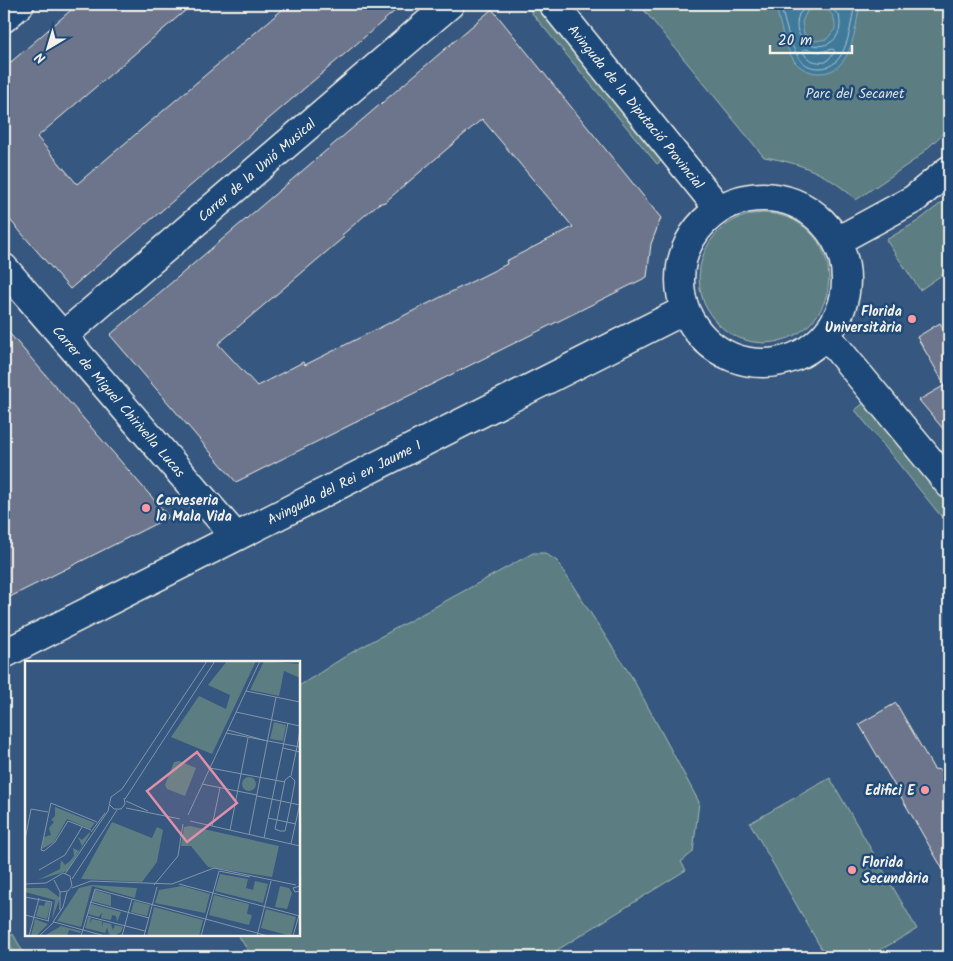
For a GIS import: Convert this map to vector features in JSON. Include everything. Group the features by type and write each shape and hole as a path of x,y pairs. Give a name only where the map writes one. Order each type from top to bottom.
{"street":[{"path":"4,18 20,4"},
{"name":"Carrer de la Unió Musical","path":"63,336 450,4"},
{"name":"Avinguda de la Diputació Provincial","path":"554,4 719,209"},
{"path":"837,242 914,199 949,170"},
{"path":"753,197 788,201 809,211 824,224 837,242 845,264 844,302 826,335 808,351 785,360 761,363 737,359 715,348 703,337 686,310 680,291 680,272 684,253 692,236 704,221 719,209 753,197"},
{"name":"Carrer de Miguel Chirivella Lucas","path":"4,268 235,536"},
{"name":"Avinguda del Rei en Jaume I","path":"4,654 686,310"},
{"path":"826,335 949,484"}],"green space":[{"path":"537,4 665,158 657,164 526,6"},
{"name":"Parc del Secanet","path":"639,4 949,4 949,128 916,159 856,200 835,183 814,171 802,166 764,157"},
{"path":"949,197 949,270 920,290 886,240 918,221"},
{"path":"764,213 789,218 810,232 824,253 829,278 824,303 810,324 789,338 764,343 739,338 718,324 704,303 699,278 704,253 718,232 739,218"},
{"path":"864,403 949,507 949,526 855,410"},
{"path":"533,553 545,553 557,561 633,679 699,802 693,852 681,862 686,870 546,957 252,957 239,936 300,936 300,685 349,654"},
{"path":"830,778 917,929 868,957 826,957 750,823"},
{"path":"13,934 26,957 17,957 6,939"}],"water":[{"path":"775,4 860,4 854,37 845,58 839,66 830,71 819,73 800,67 791,56 785,42","holes":["819,7 832,15 835,21 835,29 827,39 815,41 804,34 802,22 807,11"]}],"building":[{"path":"78,4 193,4 37,137 77,184 289,4 403,4 70,289 4,213 4,68"},
{"path":"492,9 661,218 651,244 647,277 236,482 110,335","holes":["482,119 573,227 506,261 507,264 305,365 303,362 257,386 218,344 344,237 342,235 378,204 385,202"]},
{"path":"940,323 949,339 949,436 919,400 945,385 917,337"},
{"path":"4,327 169,517 4,600"},
{"name":"Edifici E","path":"896,703 934,769 949,771 949,880 859,724"}],"place":[{"name":"Florida Universitària","path":"912,319"},
{"name":"Cerveseria la Mala Vida","path":"146,508"},
{"name":"Edifici E","path":"925,790"},
{"name":"Florida Secundària","path":"852,870"}]}
